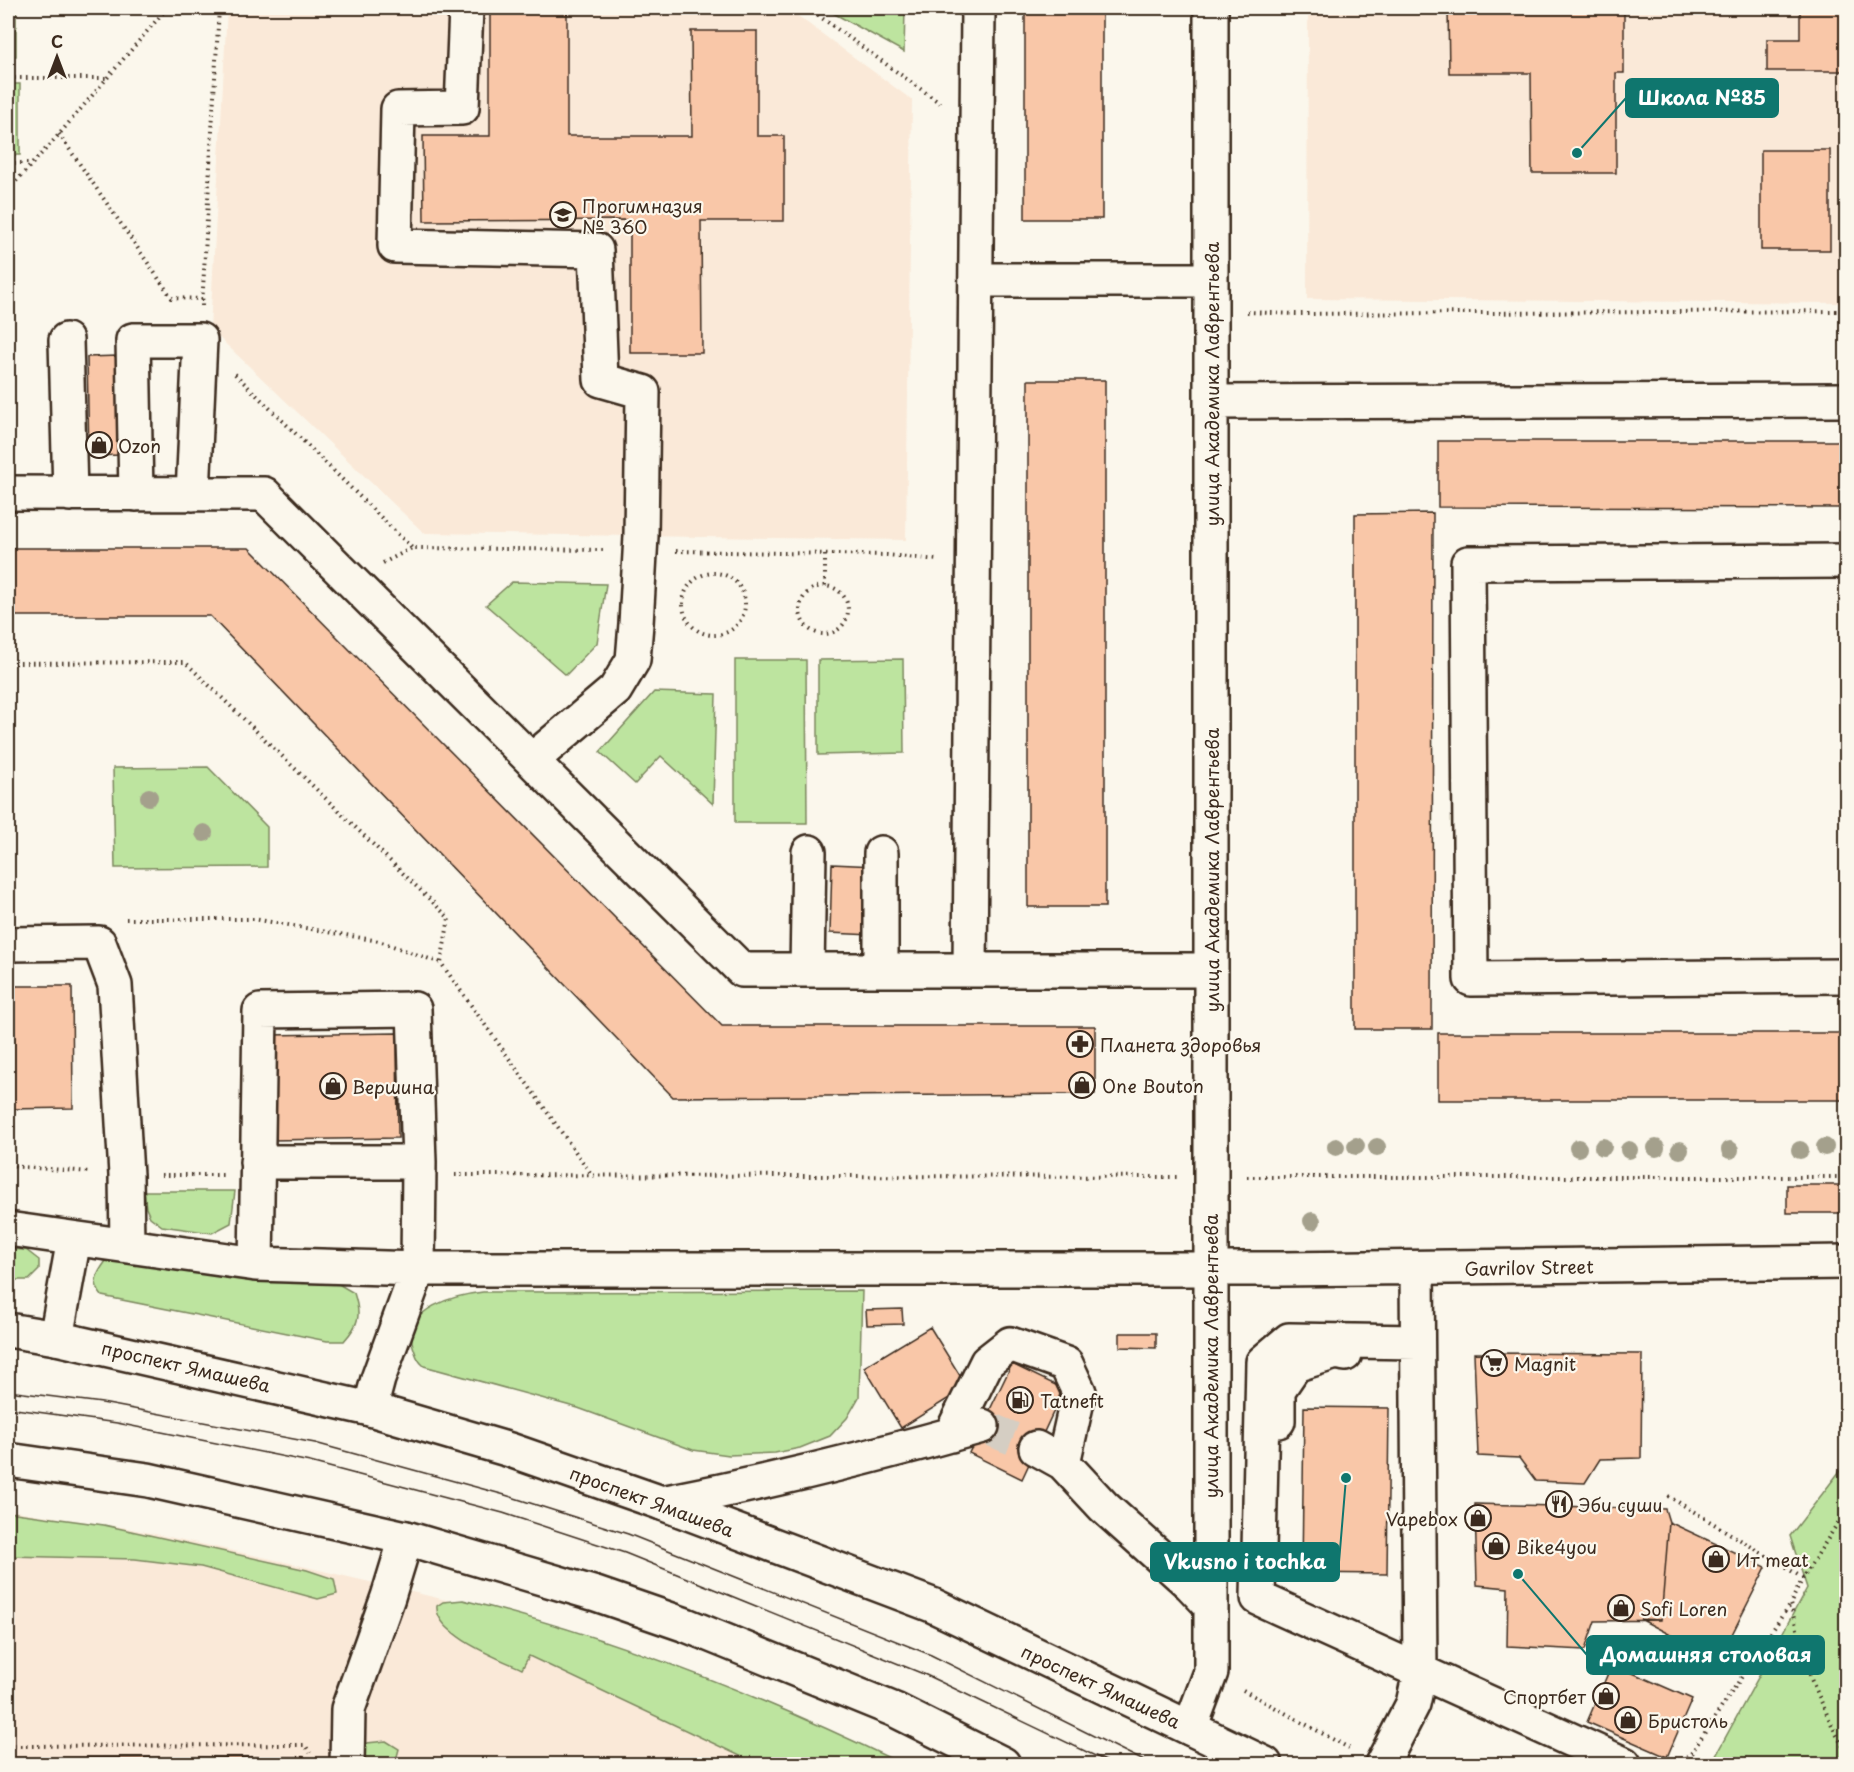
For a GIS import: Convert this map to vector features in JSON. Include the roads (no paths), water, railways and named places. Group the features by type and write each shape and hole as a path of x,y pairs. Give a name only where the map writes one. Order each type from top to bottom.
{"main road":[{"path":"466,8 462,108 398,109 395,246 596,250 601,380 644,392 641,536 633,660 615,690 532,760"},
{"path":"970,970 978,8"},
{"name":"улица Академика Лаврентьева","path":"1191,1728 1211,1672 1211,8"},
{"path":"976,280 1211,280"},
{"path":"66,339 70,494"},
{"path":"136,494 133,339 200,339 194,494"},
{"path":"1211,402 1846,400"},
{"path":"8,493 264,494 742,970 1211,970"},
{"path":"1846,561 1468,563 1471,979 1846,976"},
{"path":"807,970 809,852"},
{"path":"881,853 881,970"},
{"path":"8,944 99,943 115,986 126,1175 127,1245"},
{"path":"256,1264 260,1011 414,1009 419,1168 418,1269 378,1379 370,1409"},
{"path":"257,1168 419,1168"},
{"name":"Gavrilov Street","path":"8,1229 256,1264 418,1269 1417,1269 1846,1262"},
{"path":"56,1338 74,1239"},
{"path":"1382,1764 1413,1704 1420,1672 1417,1269"},
{"name":"проспект Ямашева","path":"8,1330 56,1338 370,1409 510,1450 662,1503 932,1605 1265,1764"},
{"path":"1417,1342 1289,1340 1263,1362 1258,1598 1624,1764"},
{"path":"951,1435 987,1362 1010,1344 1066,1364 1079,1392 1049,1456 1190,1584 1211,1606"},
{"path":"1280,1609 1278,1390 1295,1365 1336,1352 1387,1360 1418,1386"},
{"path":"662,1503 868,1458 982,1426"},
{"path":"8,1460 148,1480 406,1538 596,1594 686,1625 895,1710 1003,1764"},
{"path":"348,1764 348,1709 388,1598 406,1538"}],"tunnel":[{"path":"982,1426 1036,1448"}],"tram line":[{"path":"8,1391 102,1403 315,1443 505,1495 628,1534 931,1655 1150,1764"},
{"path":"8,1408 117,1423 310,1462 503,1513 625,1553 926,1675 1112,1764"}],"place":[{"name":"Школа №85","path":"1577,153"},
{"name":"Прогимназия № 360","path":"563,215"},
{"name":"Ozon","path":"99,445"},
{"name":"Планета здоровья","path":"1080,1044"},
{"name":"One Bouton","path":"1082,1085"},
{"name":"Вершина","path":"333,1086"},
{"name":"Magnit","path":"1494,1363"},
{"name":"Tatneft","path":"1020,1400"},
{"name":"Vkusno i tochka","path":"1346,1478"},
{"name":"Эби суши","path":"1559,1504"},
{"name":"Vapebox","path":"1478,1518"},
{"name":"Bike4you","path":"1496,1546"},
{"name":"Ит meat","path":"1716,1559"},
{"name":"Домашняя столовая","path":"1518,1574"},
{"name":"Sofi Loren","path":"1621,1608"},
{"name":"Спортбет","path":"1606,1696"},
{"name":"Бристоль","path":"1628,1720"}]}
